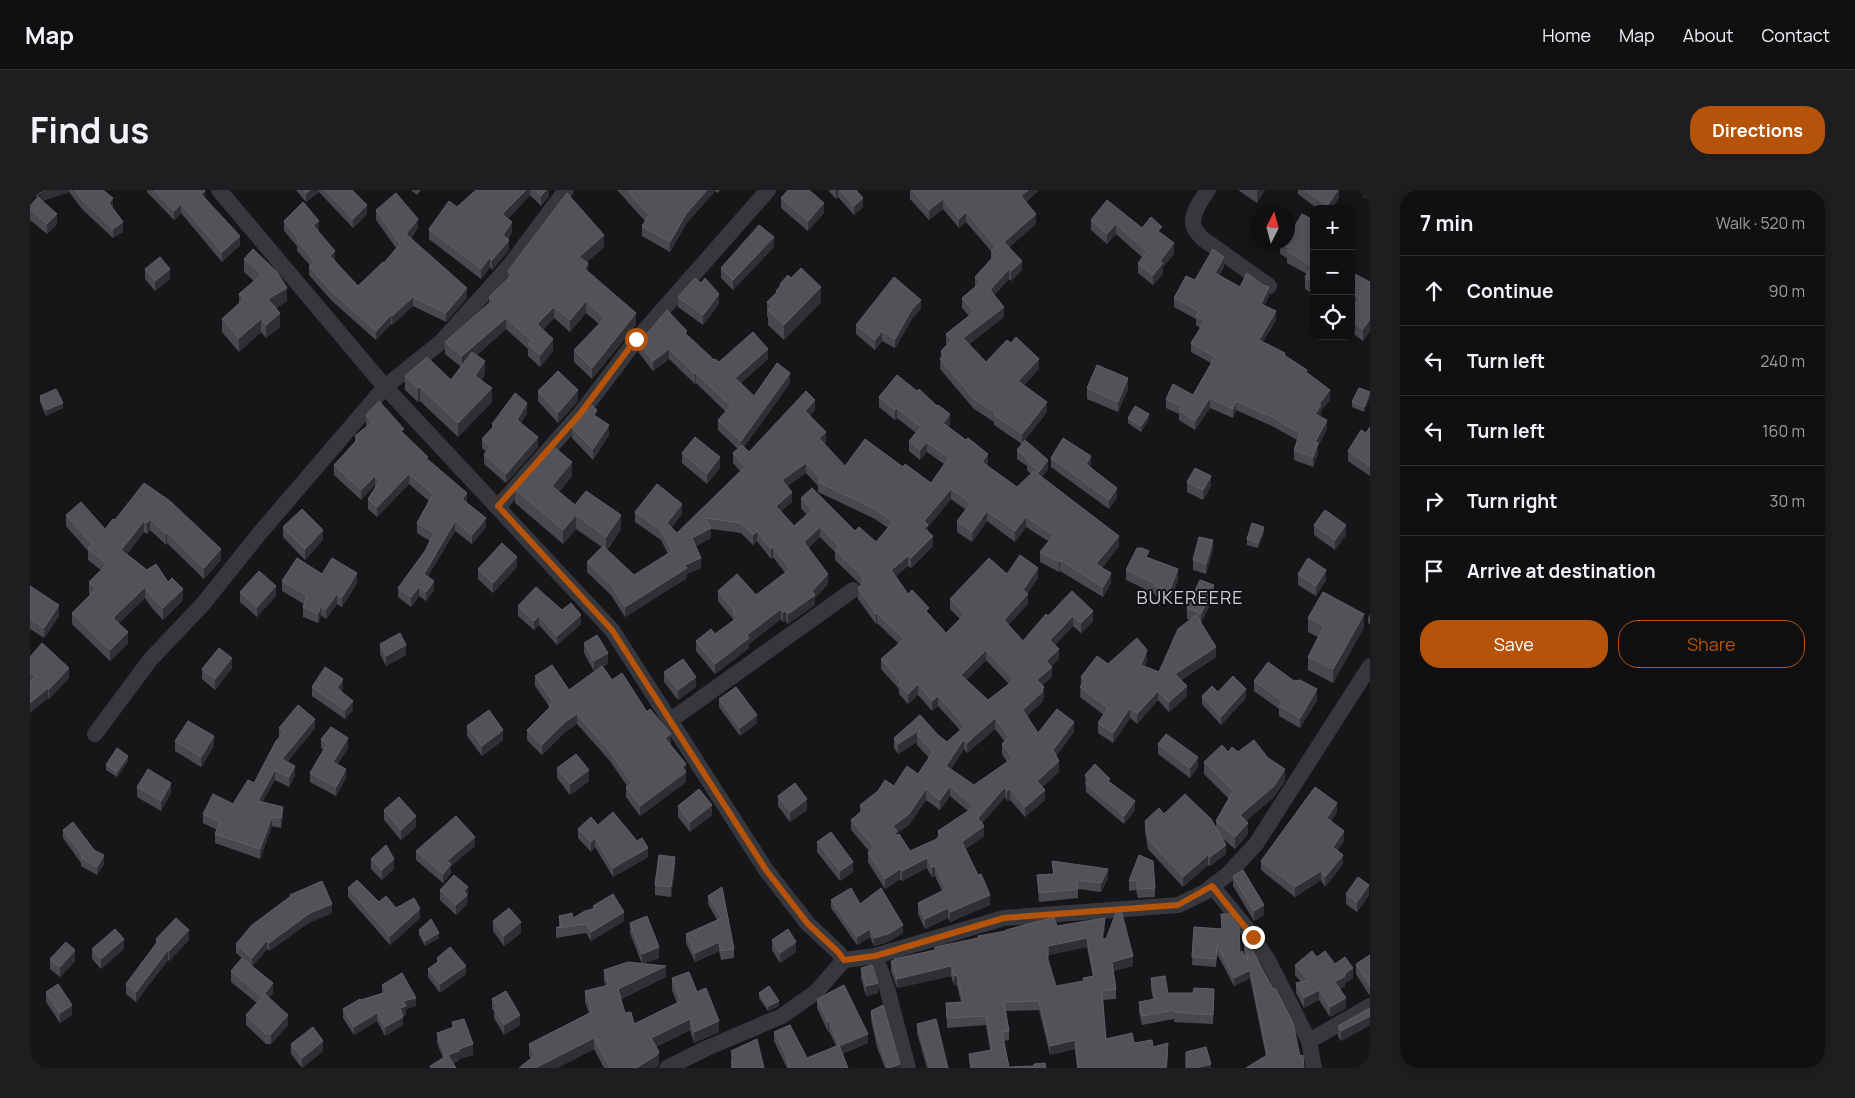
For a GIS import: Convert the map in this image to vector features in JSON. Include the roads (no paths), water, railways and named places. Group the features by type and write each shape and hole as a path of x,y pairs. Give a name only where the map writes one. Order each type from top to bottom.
{"street":[{"path":"219,190 385,387 612,630 766,870 808,924 844,960"},
{"path":"94,734 150,660 203,604 259,534 385,387 441,342 510,265 566,190"},
{"path":"498,506 580,414 636,339 768,190"},
{"path":"1208,190 1197,206 1193,226 1195,230 1203,239 1269,286"},
{"path":"671,720 853,590"},
{"path":"667,1068 707,1048 782,1016 816,992 844,960 875,956 1004,918 1178,905 1212,886 1228,874 1256,844 1370,666"},
{"path":"1212,886 1245,926 1268,960 1309,1041 1314,1068"},
{"path":"875,956 887,988 908,1068"},
{"path":"1309,1041 1370,1006"}],"district":[{"name":"BUKEREERE","path":"1190,598"}]}
